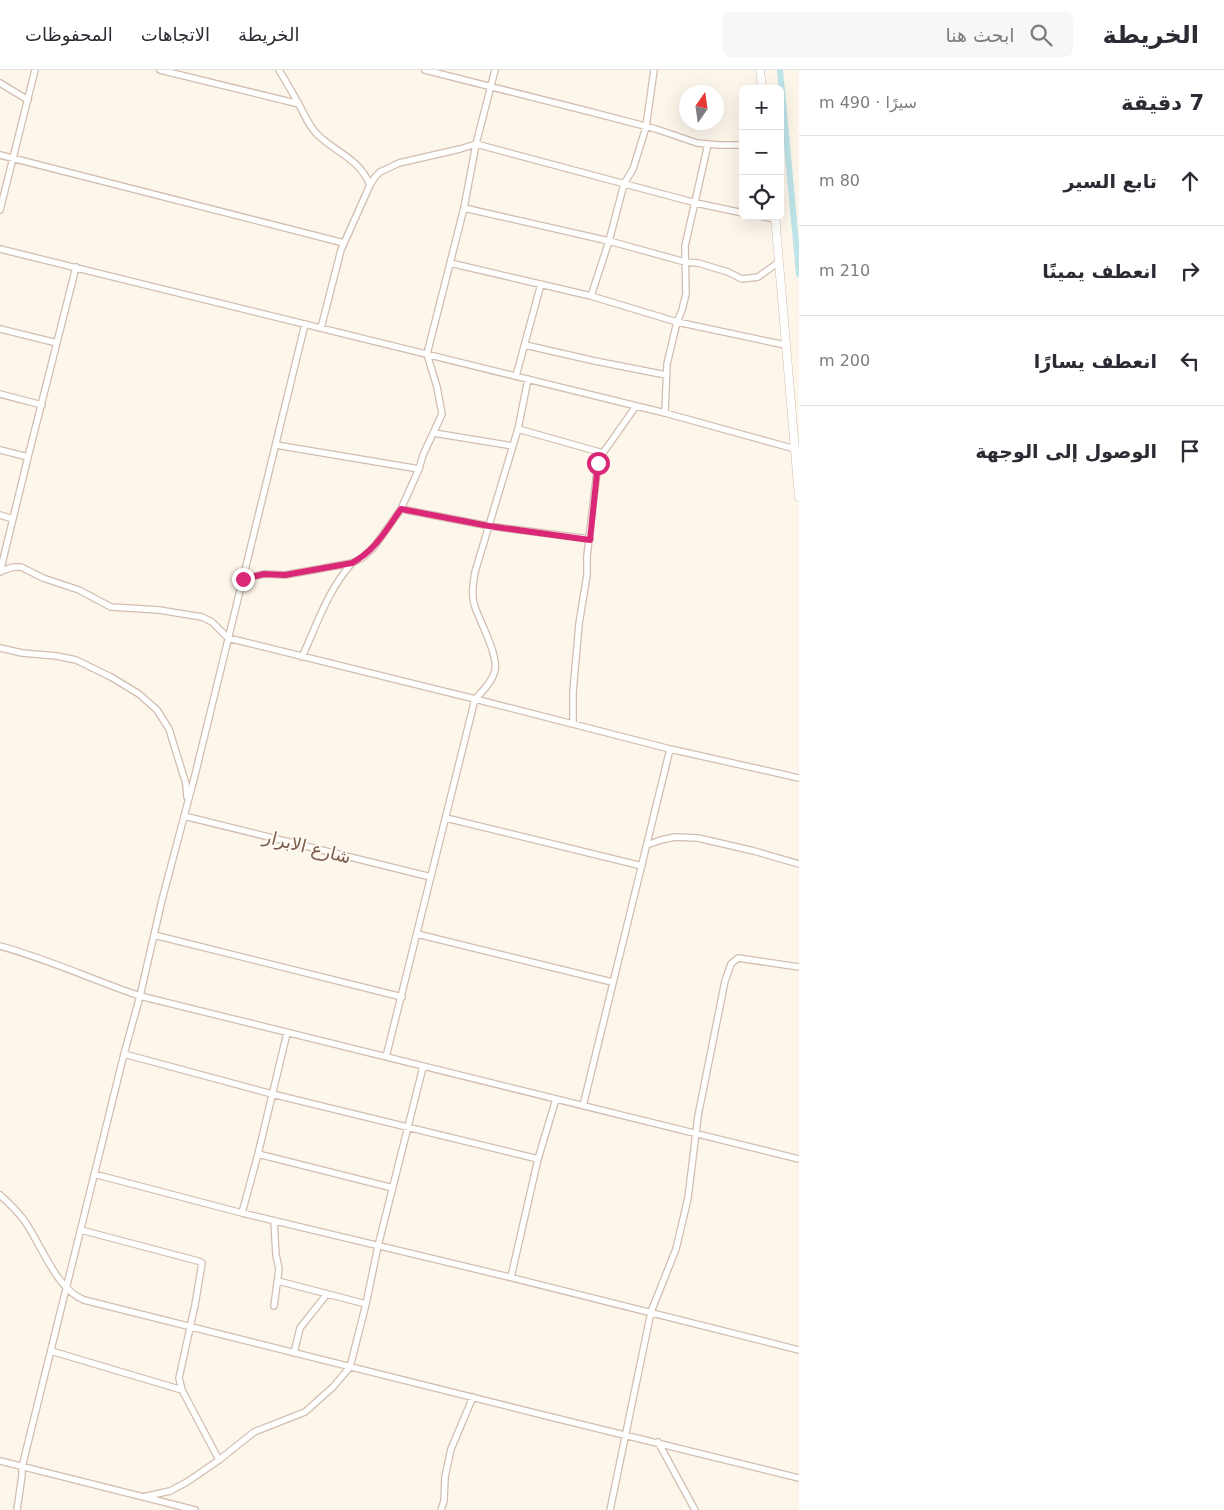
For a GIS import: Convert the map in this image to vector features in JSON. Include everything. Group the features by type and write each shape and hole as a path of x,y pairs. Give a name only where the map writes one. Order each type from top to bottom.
{"street":[{"path":"0,210 35,70"},
{"path":"160,70 299,104"},
{"path":"280,70 310,125 320,137 356,164 370,185"},
{"path":"425,70 646,127 697,143 739,145"},
{"path":"243,579 264,574 285,575 352,563 362,558 374,547 401,509 442,414 437,387 427,354 464,208 476,144 495,70"},
{"path":"591,296 609,241 624,184 633,169 646,127 654,70"},
{"path":"760,70 762,85"},
{"path":"0,84 28,100"},
{"path":"321,328 341,250 370,185 380,172 399,163 460,150 476,144 696,203 739,212"},
{"path":"665,413 667,364 686,294 685,246 708,144"},
{"path":"0,155 344,243"},
{"path":"464,208 609,241 685,262 698,263 742,278 758,277 779,262"},
{"path":"775,220 799,498"},
{"path":"0,249 665,413 796,454"},
{"path":"450,263 591,296 677,322 785,346"},
{"path":"0,573 76,268"},
{"path":"516,376 541,284"},
{"path":"17,1510 22,1467 195,776 305,324"},
{"path":"0,329 57,343"},
{"path":"525,344 594,361 666,375"},
{"path":"386,1057 475,699 486,687 495,670 491,648 474,606 475,572 518,429 528,379"},
{"path":"0,394 42,404"},
{"path":"573,724 573,692 578,634 598,463 636,406"},
{"path":"518,429 603,453"},
{"path":"434,433 513,446"},
{"path":"276,446 419,469"},
{"path":"0,450 28,457"},
{"path":"401,509 489,526 590,540"},
{"path":"0,515 13,519"},
{"path":"302,657 332,590 352,563"},
{"path":"0,573 17,566 21,567 43,578 79,590 111,607 159,610 202,617 212,622 228,638 670,748 799,778"},
{"path":"0,648 22,653 57,656 76,660 111,676 139,694 157,710 169,729 186,784 187,802"},
{"path":"583,1106 670,748"},
{"name":"شارع الابرار","path":"184,816 431,876"},
{"path":"446,818 642,866"},
{"path":"647,845 675,837 698,838 799,864"},
{"path":"417,934 612,982"},
{"path":"154,935 402,997"},
{"path":"0,946 61,966 100,983 140,996 799,1159"},
{"path":"610,1510 651,1312 676,1249 688,1198 698,1116 725,981 731,964 738,958 799,967"},
{"path":"242,1213 287,1033"},
{"path":"124,1054 272,1094 538,1159"},
{"path":"143,1497 178,1486 219,1460 254,1432 304,1412 333,1387 350,1367 392,1188 423,1067"},
{"path":"511,1277 538,1159 556,1099"},
{"path":"258,1154 392,1188"},
{"path":"94,1174 274,1221 511,1277 799,1350"},
{"path":"0,1195 23,1219 50,1264 67,1288 77,1298 551,1418 658,1442 799,1478"},
{"path":"274,1221 276,1255 279,1269 274,1306"},
{"path":"81,1230 198,1261 202,1264 179,1378 182,1390 219,1460"},
{"path":"278,1281 366,1304"},
{"path":"294,1353 300,1328 327,1294"},
{"path":"51,1351 182,1390"},
{"path":"441,1510 444,1501 445,1477 451,1449 473,1397"},
{"path":"658,1442 695,1510"},
{"path":"0,1462 195,1510"}],"waterway":[{"path":"780,70 799,274"}],"route":[{"path":"243,579 264,574 285,575 352,563 362,558 374,547 401,509 489,526 590,540 598,463"}]}
